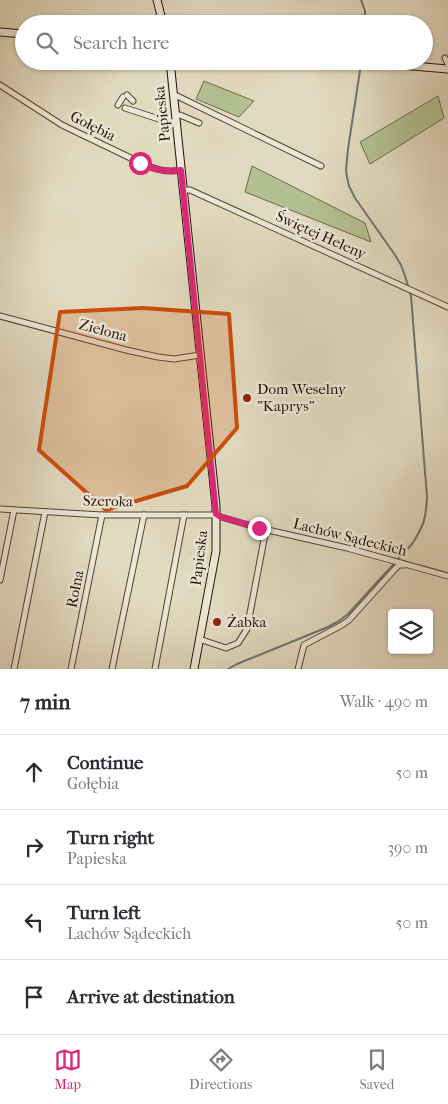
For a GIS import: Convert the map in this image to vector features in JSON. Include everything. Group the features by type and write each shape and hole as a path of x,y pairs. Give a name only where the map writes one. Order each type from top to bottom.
{"street":[{"path":"157,0 161,15"},
{"path":"0,32 15,33"},
{"path":"433,68 448,69"},
{"name":"Papieska","path":"171,70 216,514 216,551 194,669"},
{"name":"Gołębia","path":"0,86 62,125 140,163 167,172 181,170"},
{"path":"173,94 321,166"},
{"path":"118,104 125,96 133,101"},
{"path":"125,108 165,121"},
{"path":"180,115 199,123"},
{"name":"Świętej Heleny","path":"184,190 190,190 448,307"},
{"name":"Zielona","path":"0,316 158,357 174,359 200,355"},
{"name":"Szeroka","path":"0,509 102,515 216,514"},
{"path":"0,580 14,510"},
{"path":"14,669 45,512"},
{"name":"Lachów Sądeckich","path":"216,514 221,517 341,546 448,576"},
{"name":"Rolna","path":"71,669 102,515"},
{"path":"112,669 144,515"},
{"path":"154,669 184,515"},
{"path":"199,640 226,648 238,643 247,629 266,529"},
{"path":"298,669 304,645 342,626 399,565 408,564"}],"highlighted area":[{"path":"143,308 229,314 237,428 187,486 106,510 39,450 60,312"}],"green space":[{"path":"204,81 254,101 239,117 196,99"},
{"path":"438,96 444,118 370,164 360,142"},
{"path":"252,166 365,223 371,242 245,192"}],"waterway":[{"path":"361,0 365,15"},
{"path":"228,669 339,621 348,614 412,544 422,527 425,516 427,497 411,296 401,265 355,198 349,186 346,170 360,70"}],"place":[{"name":"Dom Weselny \"Kaprys\"","path":"247,398"},
{"name":"Żabka","path":"217,622"}],"route":[{"path":"140,163 167,172 181,170 216,514 259,528"}]}
